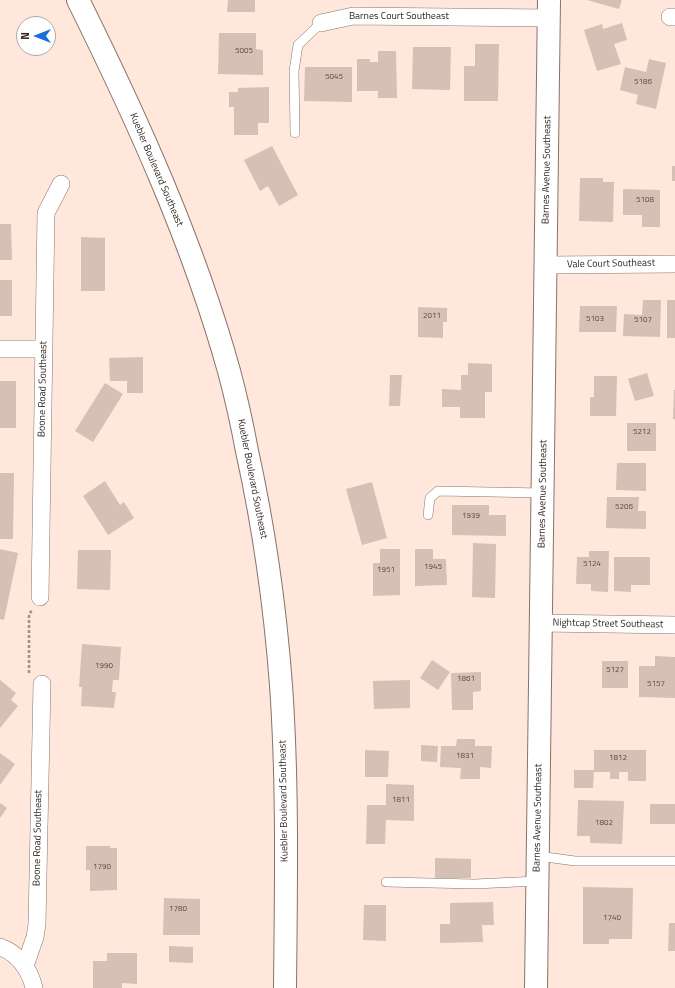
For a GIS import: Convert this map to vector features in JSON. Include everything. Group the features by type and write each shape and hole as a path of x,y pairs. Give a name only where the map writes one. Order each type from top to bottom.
{"main road":[{"name":"Kuebler Boulevard Southeast","path":"78,0 107,57 146,144 185,238 208,301 230,372 256,493 274,610 281,687 284,756 286,988"},
{"name":"Barnes Avenue Southeast","path":"536,988 549,9"}],"street":[{"name":"Barnes Court Southeast","path":"321,23 353,16 549,9"},
{"name":"Boone Road Southeast","path":"40,597 46,213 61,184"},
{"name":"Vale Court Southeast","path":"546,265 675,264"},
{"path":"0,349 44,348"},
{"name":"Nightcap Street Southeast","path":"541,624 675,625"},
{"name":"Boone Road Southeast","path":"25,966 36,937 37,924 42,684"},
{"path":"0,947 13,954 25,966 34,988"}],"lane":[{"name":"Barnes Court Southeast","path":"295,133 294,72 298,45 321,23"},
{"path":"428,515 430,498 438,491 543,493"},
{"path":"538,856 575,861 675,861"},
{"path":"386,882 475,884 538,881"}],"path":[{"path":"40,597 29,613 29,672 32,677 42,684"}],"building":[{"path":"228,0 255,0 255,12 227,12"},
{"path":"587,0 622,0 619,9"},
{"path":"622,23 627,40 614,44 621,64 597,71 584,30 602,24 603,29"},
{"path":"219,33 256,33 256,49 263,50 263,75 218,74"},
{"path":"475,44 499,44 498,101 464,101 464,66 475,66"},
{"path":"413,47 451,47 450,90 412,89"},
{"path":"378,51 396,51 397,98 378,98 378,91 357,91 357,59 370,59 370,62 378,62"},
{"path":"649,59 666,63 656,109 636,104 638,95 620,90 625,67 646,72"},
{"path":"305,67 352,67 352,102 304,101"},
{"path":"269,87 269,123 258,123 258,135 234,135 234,107 229,107 229,92 238,92 238,88"},
{"path":"272,146 298,195 279,206 268,186 260,191 244,160"},
{"path":"672,166 675,166 675,181 672,181"},
{"path":"580,178 603,178 603,182 614,182 613,222 579,221"},
{"path":"623,189 660,190 660,227 642,227 642,215 623,215"},
{"path":"0,224 11,224 12,260 0,260"},
{"path":"81,237 105,238 105,291 81,291"},
{"path":"0,280 12,280 12,316 0,316"},
{"path":"643,300 661,300 660,337 623,336 624,314 642,315"},
{"path":"667,300 675,300 675,338 667,338"},
{"path":"580,306 617,306 616,332 579,332"},
{"path":"418,307 447,308 447,322 443,322 443,338 418,337"},
{"path":"143,357 143,393 127,393 127,381 110,381 109,358"},
{"path":"468,363 492,364 492,392 485,392 485,418 460,418 460,407 442,407 442,389 461,390 461,375 468,375"},
{"path":"647,373 654,396 635,401 628,379"},
{"path":"390,375 402,375 400,406 389,406"},
{"path":"594,376 617,376 616,416 590,416 590,397 594,397"},
{"path":"0,381 16,381 16,428 0,428"},
{"path":"105,383 123,394 93,442 75,431"},
{"path":"674,390 675,419 673,419"},
{"path":"627,423 656,423 656,451 627,451"},
{"path":"617,463 646,463 646,491 616,490"},
{"path":"0,473 14,473 13,539 0,539"},
{"path":"105,481 120,505 124,502 134,518 108,535 83,496"},
{"path":"372,482 387,538 362,545 346,489"},
{"path":"607,497 639,497 638,511 646,511 646,529 606,528"},
{"path":"452,505 489,505 489,515 506,515 506,536 452,535"},
{"path":"473,543 496,544 495,598 472,597"},
{"path":"0,549 18,553 4,620 0,619"},
{"path":"380,549 400,549 400,595 373,596 373,563 380,563"},
{"path":"415,549 433,549 433,559 446,559 447,585 415,586"},
{"path":"78,550 111,550 110,590 77,589"},
{"path":"589,551 609,551 608,592 591,591 591,584 576,584 577,557 589,557"},
{"path":"614,557 650,557 650,585 631,585 631,592 614,591"},
{"path":"82,644 121,647 119,680 113,680 112,692 116,692 114,708 81,706 82,687 79,687"},
{"path":"655,656 675,657 675,698 639,697 639,666 655,666"},
{"path":"432,660 450,672 438,690 420,678"},
{"path":"602,661 628,661 628,688 602,688"},
{"path":"481,672 481,691 473,692 473,710 452,710 451,673"},
{"path":"0,680 16,693 11,700 18,706 0,728"},
{"path":"410,680 410,708 374,709 373,681"},
{"path":"457,739 475,739 475,746 492,746 491,768 480,767 480,779 460,779 461,768 440,767 441,746 456,746"},
{"path":"421,745 438,746 437,762 421,761"},
{"path":"365,750 389,751 388,777 365,777"},
{"path":"594,750 646,750 646,781 628,781 628,772 619,772 619,779 610,779 610,772 594,772"},
{"path":"0,753 15,764 0,785"},
{"path":"574,770 594,770 593,788 574,788"},
{"path":"386,784 414,785 414,821 386,820 385,844 366,844 367,805 386,805"},
{"path":"578,800 624,801 622,844 590,843 590,836 577,836"},
{"path":"0,803 7,808 0,818"},
{"path":"650,804 675,804 675,824 650,824"},
{"path":"86,846 110,846 110,848 117,848 117,890 90,891 90,870 86,870"},
{"path":"435,858 471,859 471,878 435,878"},
{"path":"583,887 633,888 632,939 609,939 609,944 583,944"},
{"path":"164,898 200,899 200,935 163,935"},
{"path":"493,902 494,925 482,925 483,942 440,943 440,924 450,924 450,903"},
{"path":"364,905 386,905 386,941 363,940"},
{"path":"669,923 675,923 675,951 668,951"},
{"path":"169,946 193,947 193,963 169,962"},
{"path":"107,953 137,953 137,984 122,983 122,988 93,988 93,961 107,961"}]}
